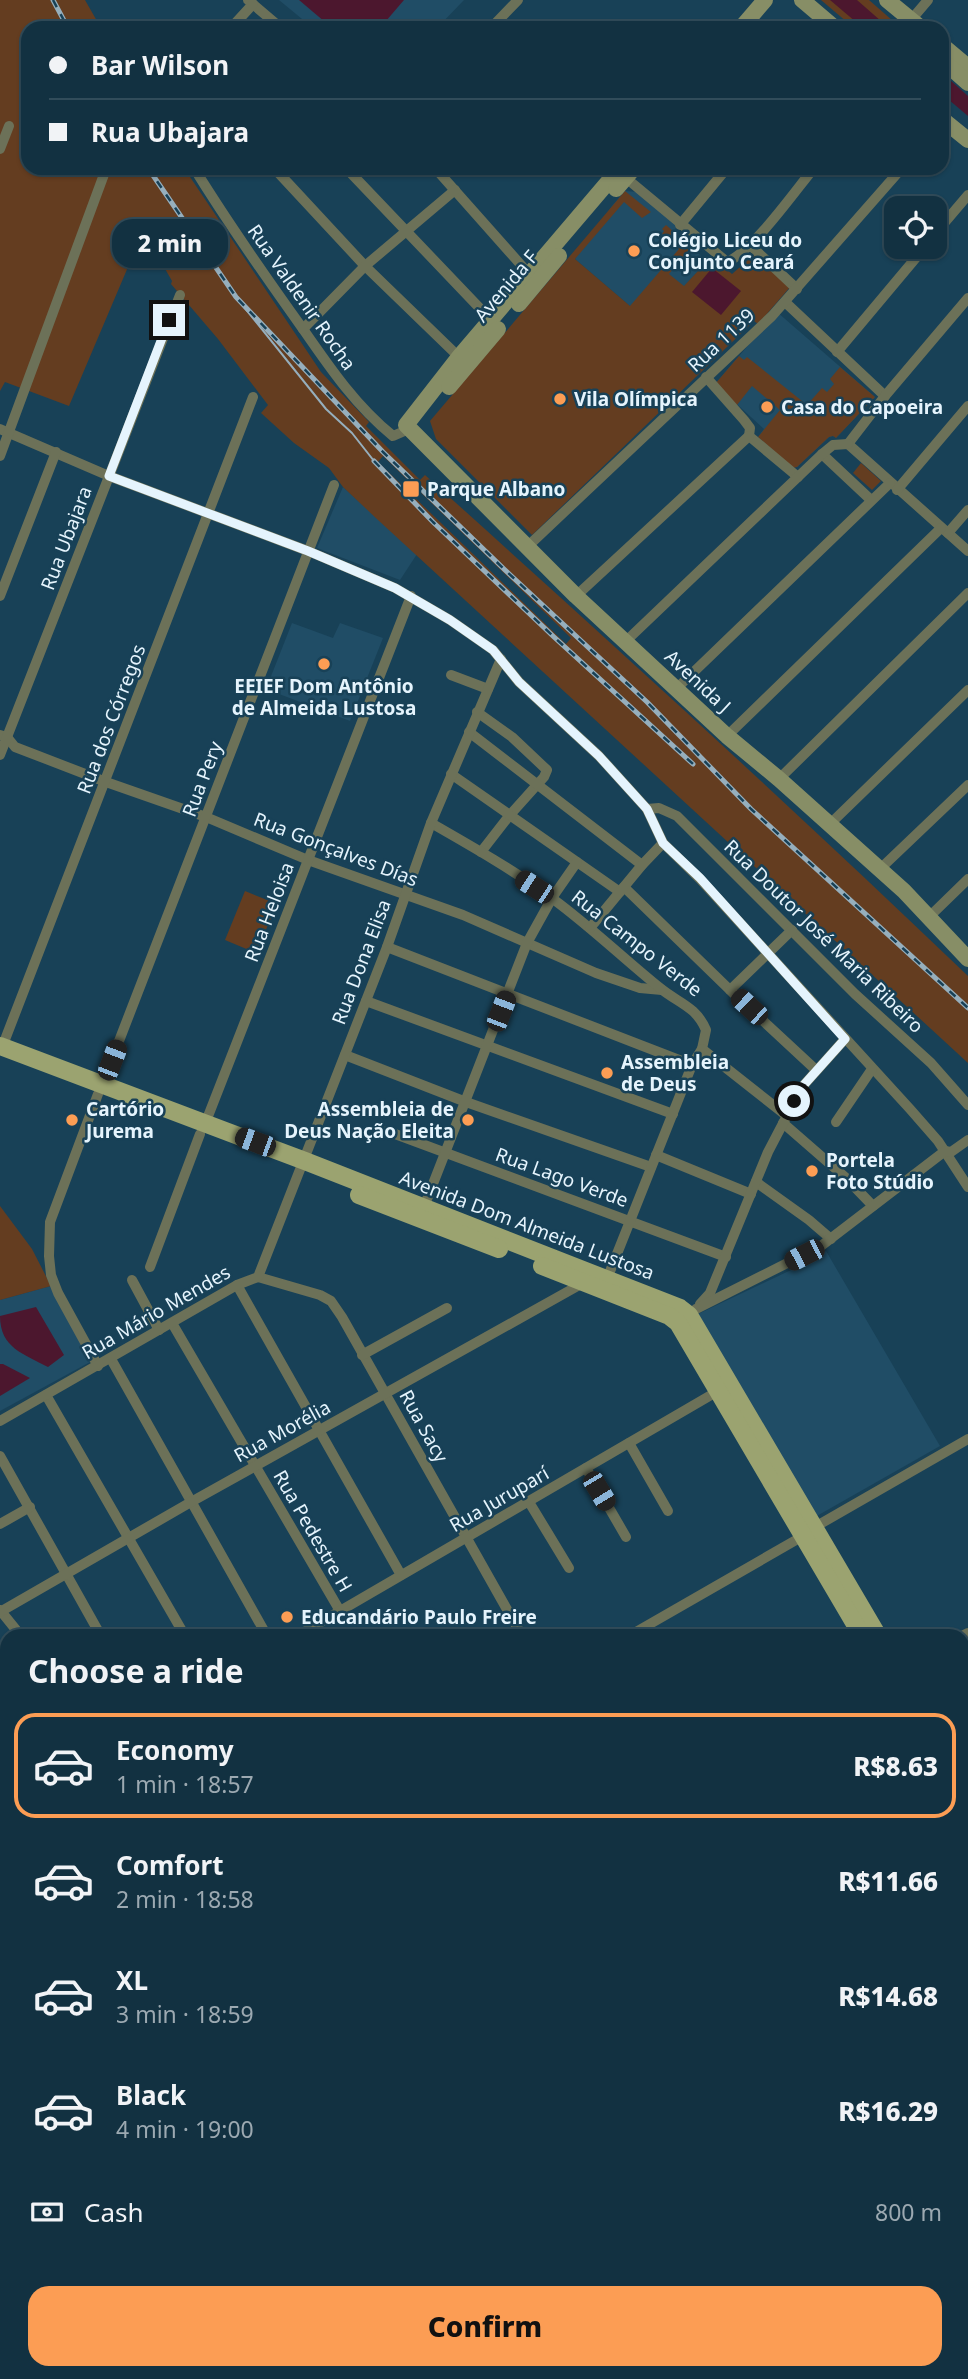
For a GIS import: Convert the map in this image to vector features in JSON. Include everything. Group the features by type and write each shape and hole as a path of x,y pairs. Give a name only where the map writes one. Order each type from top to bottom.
{"main road":[{"name":"Avenida Dom Almeida Lustosa","path":"1,1050 560,1267 607,1279 693,1312 808,1532"},
{"name":"Avenida Dom Almeida Lustosa","path":"560,1267 583,1283 678,1323 808,1532 859,1629"},
{"name":"Avenida Dom Almeida Lustosa","path":"828,1566 873,1629"}],"street":[{"path":"498,21 518,0"},
{"path":"747,21 765,0"},
{"path":"757,21 775,0"},
{"path":"802,0 827,21"},
{"path":"872,0 906,21"},
{"path":"887,0 908,21"},
{"path":"915,21 928,0"},
{"path":"236,21 250,2 273,21"},
{"path":"949,51 968,67"},
{"path":"949,66 968,83"},
{"path":"1,143 9,126"},
{"path":"949,126 968,141"},
{"path":"0,456 5,431 104,175"},
{"name":"Rua Valdenir Rocha","path":"199,175 258,267 349,393 371,417 402,430"},
{"path":"280,175 365,266 459,357"},
{"path":"353,175 491,320"},
{"path":"441,175 529,274"},
{"name":"Avenida F","path":"402,430 491,320 514,302 529,274 623,175"},
{"name":"Avenida F","path":"402,430 426,414 514,302 624,175"},
{"path":"631,175 680,225 727,262 736,258 750,245 808,175"},
{"path":"680,225 721,175"},
{"name":"Rua 1139","path":"527,547 706,377 717,370 785,302 896,175"},
{"path":"303,329 365,266 455,190"},
{"path":"947,220 968,195"},
{"path":"750,245 797,289"},
{"path":"837,352 915,259"},
{"name":"Rua Ubajara","path":"0,755 4,736 180,295"},
{"path":"848,444 968,298"},
{"path":"785,302 885,396"},
{"path":"576,596 748,436 750,428 706,377"},
{"name":"Rua dos Córregos","path":"1,1050 253,397"},
{"path":"676,689 871,500 894,486 968,406"},
{"name":"Avenida J","path":"402,430 727,736 880,869 968,960"},
{"path":"5,431 109,476 308,551 411,596 485,644 519,682 599,756 647,809 663,843 700,878 910,1109 945,1151 968,1187"},
{"path":"748,436 798,477"},
{"path":"625,642 833,445 848,444 968,551"},
{"path":"0,596 57,452"},
{"path":"821,454 871,500"},
{"name":"Rua Pery","path":"98,1366 51,1275 50,1222 334,485"},
{"path":"727,736 968,510"},
{"path":"779,779 968,593"},
{"name":"Rua Heloisa","path":"150,1267 411,596"},
{"name":"Rua Dona Elisa","path":"302,1166 387,947 431,823 501,659"},
{"path":"451,676 488,689"},
{"path":"830,825 968,690"},
{"path":"477,712 512,737 546,767 547,772 481,852"},
{"path":"469,732 642,865"},
{"name":"Rua Gonçalves Días","path":"4,736 15,747 206,817 308,860 463,915 596,973 640,988 662,990"},
{"path":"451,774 509,816 622,889 816,1070"},
{"path":"880,869 968,785"},
{"name":"Rua Doutor José Maria Ribeiro","path":"647,809 659,808 677,816 855,994 931,1063 968,1105"},
{"name":"Rua Campo Verde","path":"431,823 552,898 662,990 685,1003 703,1022 706,1030 702,1048"},
{"path":"590,928 663,843"},
{"path":"422,1212 527,943 552,898 578,862"},
{"path":"929,917 968,879"},
{"path":"730,990 792,930"},
{"path":"387,947 692,1065"},
{"path":"366,1001 487,1048 673,1114"},
{"path":"693,1312 710,1293 756,1182 802,1087 845,1039"},
{"path":"607,1279 692,1065 702,1048 785,1119 873,1206"},
{"path":"345,1055 466,1102 651,1167"},
{"path":"836,1122 872,1069"},
{"name":"Rua Lago Verde","path":"387,1131 726,1257"},
{"path":"693,1312 831,1239 945,1151 951,1152 968,1140"},
{"path":"656,1155 751,1194"},
{"name":"Rua Mário Mendes","path":"0,1421 237,1285 258,1277 302,1166"},
{"path":"756,1182 831,1239"},
{"name":"Rua Sacy","path":"258,1277 320,1295 331,1301 518,1629"},
{"path":"132,1280 159,1330"},
{"name":"Rua Morélia","path":"0,1611 583,1283"},
{"path":"237,1285 401,1575"},
{"path":"362,1355 447,1308"},
{"name":"Rua Pedestre H","path":"172,1322 340,1611"},
{"path":"111,1359 263,1629"},
{"name":"Rua Juruparí","path":"309,1629 718,1391"},
{"path":"46,1395 181,1629"},
{"path":"641,1629 968,1439"},
{"path":"629,1443 668,1511"},
{"path":"0,1456 97,1629"},
{"path":"586,1468 626,1537"},
{"path":"529,1502 569,1568"},
{"path":"0,1524 30,1507"},
{"path":"0,1611 15,1629"}],"shaded area":[{"path":"0,0 85,0 97,21 21,21 21,175 189,175 321,372 369,422 366,426 420,480 425,475 630,661 968,976 968,1063 378,520 343,487 329,468 294,443 261,413 268,405 218,339 171,284 172,281 145,227 69,406 5,382 0,391","holes":["383,456 571,638 566,644 378,462"]},
{"path":"279,0 464,0 444,21 304,21"},
{"path":"299,0 404,0 386,21 324,21"},
{"path":"821,0 869,0 893,21 846,21"},
{"path":"830,0 857,0 881,21 855,21"},
{"path":"949,79 968,96 968,116 949,100"},
{"name":"Colégio Liceu do Conjunto Ceará","path":"625,191 638,192 675,221 676,235 707,261 684,287 638,313 575,259"},
{"name":"Vila Olímpica","path":"625,191 651,212 642,218 624,202 575,259 630,306 679,249 662,234 666,225 691,247 669,274 684,286 712,256 732,274 755,254 791,286 758,324 754,321 532,535 436,439 430,421"},
{"path":"712,268 741,291 721,315 692,292"},
{"path":"777,312 875,397 836,438 829,437 797,467 758,437 764,429 715,384"},
{"path":"739,356 744,360 747,357 807,405 822,388 827,392 834,384 830,379 840,367 875,397 836,438 829,437 793,468 758,437 780,410 752,386 737,405 715,384"},
{"path":"861,463 881,481 872,490 853,473"},
{"path":"343,487 417,554 400,580 317,548"},
{"name":"EEIEF Dom Antônio de Almeida Lustosa","path":"292,623 333,638 340,623 383,638 350,721 266,689"},
{"path":"245,891 277,904 256,953 225,940"},
{"path":"0,1206 32,1249 51,1286 0,1300"},
{"path":"826,1251 940,1446 815,1517 698,1314"},
{"path":"51,1286 90,1362 0,1411 0,1300"},
{"path":"36,1307 64,1355 48,1367 15,1349 4,1336 1,1327 0,1316"},
{"path":"0,1364 3,1364 30,1378 0,1396"}],"tram line":[{"path":"236,297 326,409 352,433 374,461"}],"railway":[{"path":"53,0 64,21"},
{"path":"153,175 236,297 383,452 647,702 751,809 968,1008"},
{"path":"374,461 433,522 554,637 693,764"}],"place":[{"name":"Colégio Liceu do Conjunto Ceará","path":"634,251"},
{"name":"Vila Olímpica","path":"560,399"},
{"name":"Casa do Capoeira","path":"767,407"},
{"name":"Parque Albano","path":"411,489"},
{"name":"EEIEF Dom Antônio de Almeida Lustosa","path":"324,664"},
{"name":"Assembleia de Deus","path":"607,1073"},
{"name":"Cartório Jurema","path":"72,1120"},
{"name":"Assembleia de Deus Nação Eleita","path":"468,1120"},
{"name":"Portela Foto Stúdio","path":"812,1171"},
{"name":"Educandário Paulo Freire","path":"287,1617"}],"route":[{"path":"169,320 109,476 308,551 395,588 450,620 493,650 519,682 599,756 647,809 663,843 700,878 845,1039 802,1087 794,1101"}]}
